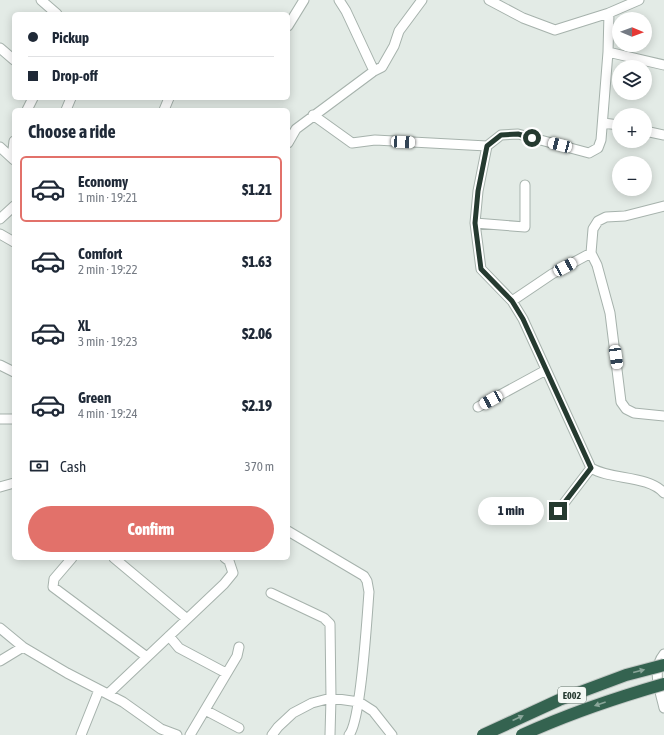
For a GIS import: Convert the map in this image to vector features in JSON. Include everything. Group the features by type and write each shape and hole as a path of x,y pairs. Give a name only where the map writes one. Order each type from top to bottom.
{"highway":[{"name":"E002","path":"483,735 559,700 626,675 664,665"},
{"name":"E002","path":"522,735 584,710 664,684"}],"street":[{"path":"41,0 55,12"},
{"path":"290,23 304,0"},
{"path":"339,0 346,11 374,71"},
{"path":"292,128 382,67 394,46 399,32 422,0"},
{"path":"489,0 523,18 555,30 609,13 640,0"},
{"path":"609,13 603,123 601,140 598,148 589,153 518,134 501,135 487,146 478,191 475,223 481,269 512,301 523,319 591,468 597,472 636,480 660,489 664,493"},
{"path":"0,48 12,58"},
{"path":"608,52 664,66"},
{"path":"313,115 352,142 375,140 487,146"},
{"path":"603,123 612,124"},
{"path":"652,132 664,135"},
{"path":"0,148 12,158"},
{"path":"475,223 525,227 525,185"},
{"path":"664,206 598,221 593,229 591,253 597,264 610,313 622,402 626,409 634,412 664,416"},
{"path":"0,219 12,208"},
{"path":"0,234 12,241"},
{"path":"512,301 552,274 591,253"},
{"path":"0,364 12,371"},
{"path":"478,407 546,370"},
{"path":"0,418 12,419"},
{"path":"558,511 591,468"},
{"path":"0,487 12,484"},
{"path":"290,532 364,576 367,582 369,592 359,702 352,729 348,735"},
{"path":"70,560 54,579 53,587 147,657"},
{"path":"116,560 187,619"},
{"path":"108,694 224,584 233,573 228,560"},
{"path":"271,593 324,618 330,624 330,735"},
{"path":"0,628 23,647 67,673 123,702 161,729 177,735"},
{"path":"169,636 179,648 226,673"},
{"path":"0,661 23,647"},
{"path":"190,735 239,652 239,647"},
{"path":"664,654 660,658 656,676 664,708"},
{"path":"81,735 99,690"},
{"path":"272,735 293,713 312,703 331,698 359,702 373,712 392,735"},
{"path":"205,710 239,728"}],"route":[{"path":"532,138 518,134 501,135 487,146 478,191 475,223 481,269 512,301 523,319 591,468 558,511"}]}
